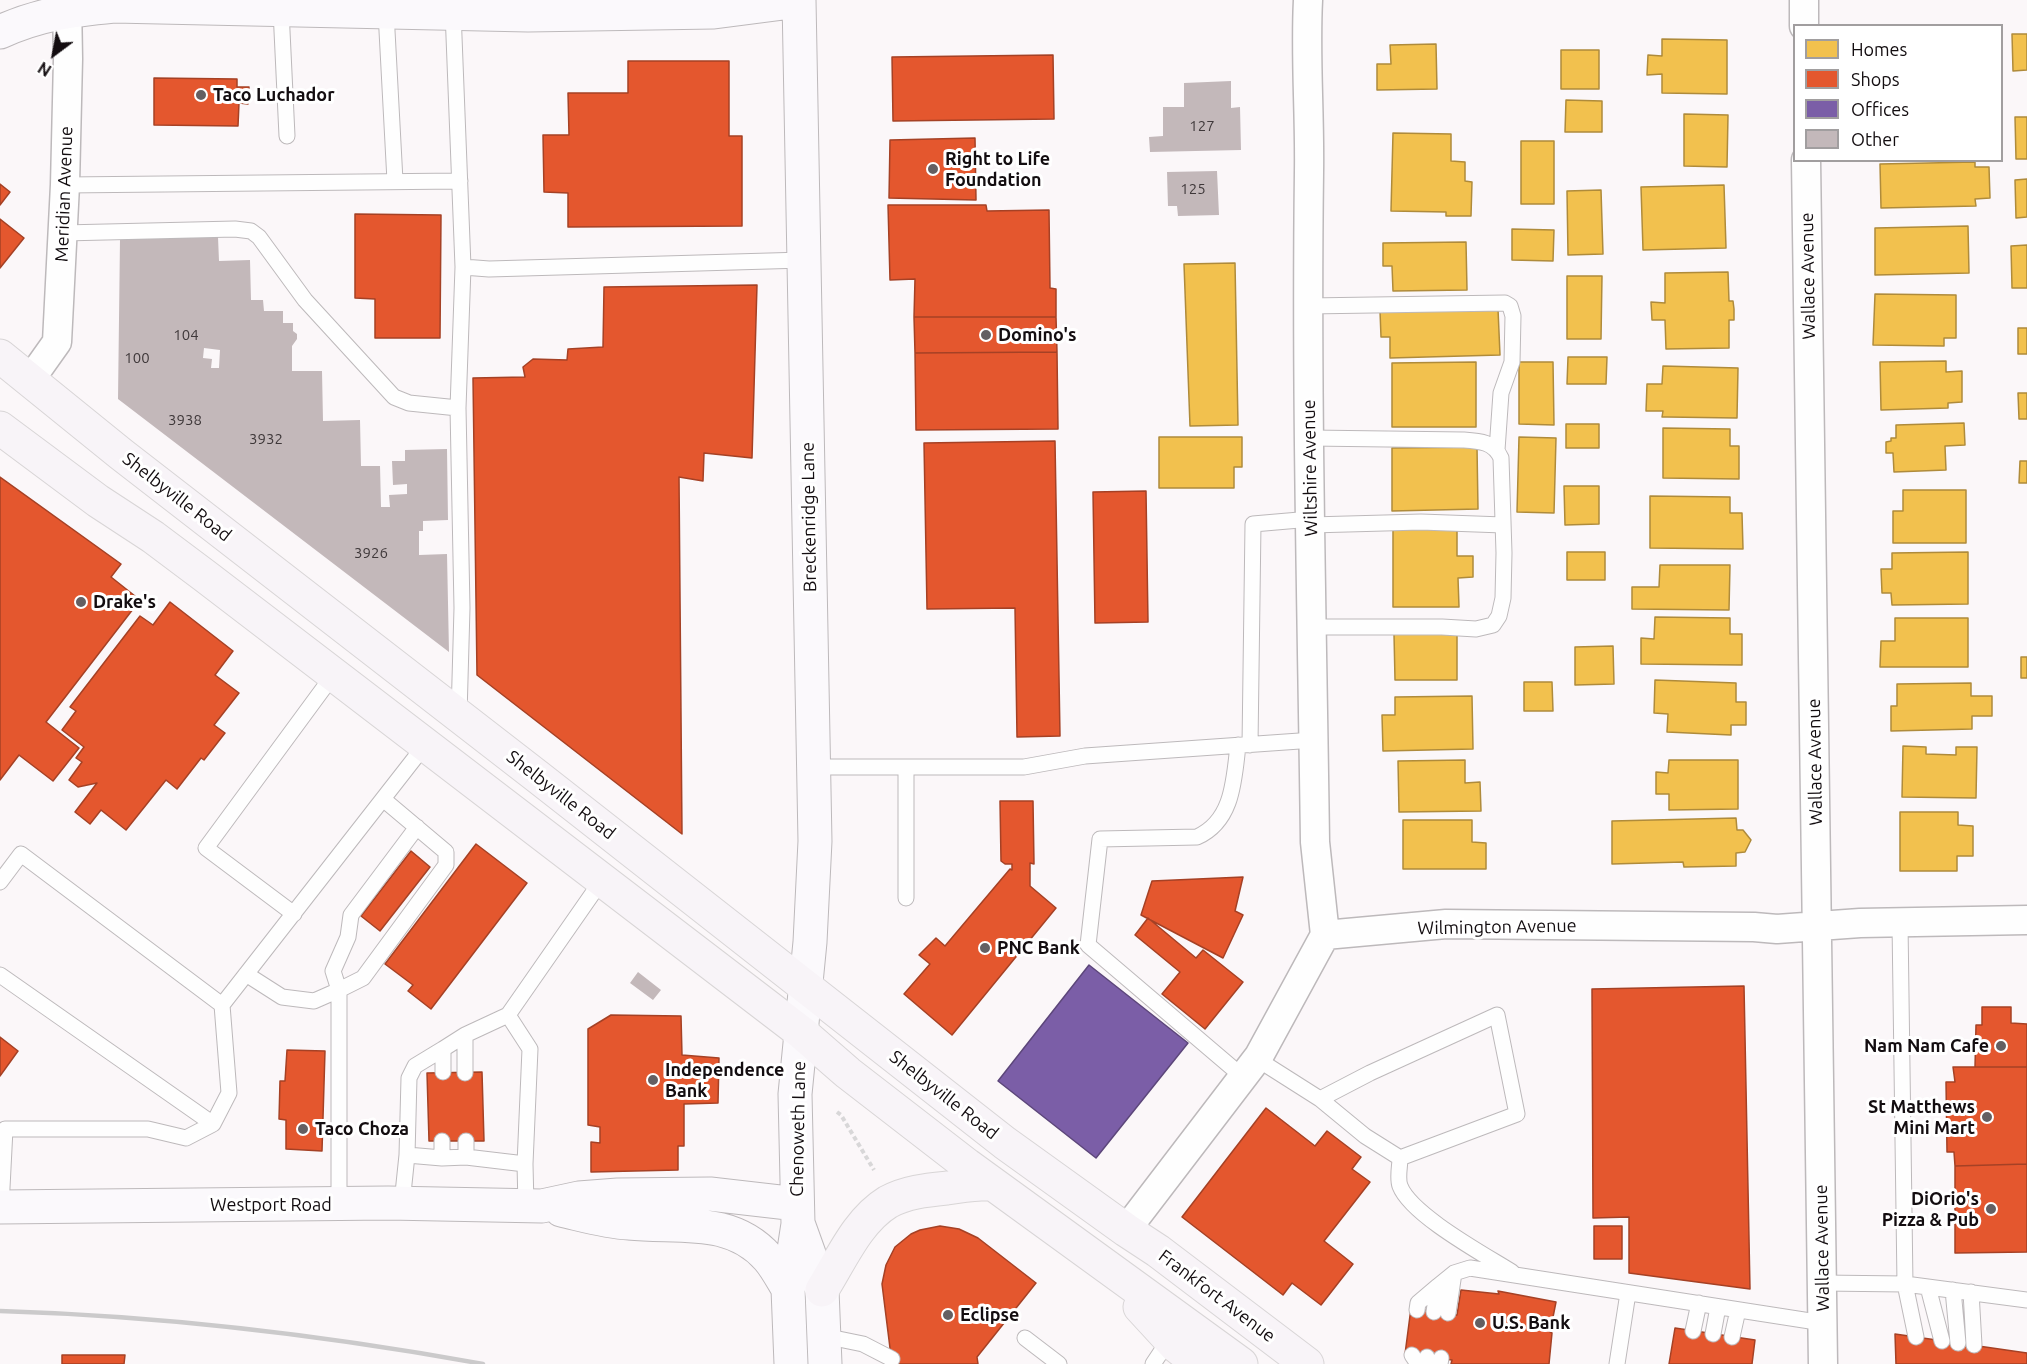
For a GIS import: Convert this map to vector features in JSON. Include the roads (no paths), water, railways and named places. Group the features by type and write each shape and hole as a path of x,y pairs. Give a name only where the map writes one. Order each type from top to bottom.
{"main road":[{"path":"0,32 68,5 114,6 134,3 386,12 453,7 528,15 714,12 799,0"},
{"name":"Breckenridge Lane","path":"799,0 815,882 802,1033"},
{"name":"Shelbyville Road","path":"0,356 130,461 459,715 1005,1143 1126,1230"},
{"path":"0,428 98,501 153,537 802,1033 848,1072 993,1184 1101,1263 1169,1341 1199,1364"},
{"name":"Chenoweth Lane","path":"791,1364 788,1289 797,1214 795,1094 802,1033"},
{"path":"822,1290 871,1215 890,1201 921,1191 982,1183 993,1184"},
{"name":"Westport Road","path":"534,1206 579,1198 618,1195 710,1194 797,1214"},
{"name":"Westport Road","path":"1,1207 402,1203 534,1206 627,1223 696,1226 727,1230 742,1237 768,1258 788,1289"},
{"name":"Chenoweth Lane","path":"797,1214 822,1290 824,1350"},
{"name":"Frankfort Avenue","path":"1126,1230 1158,1251 1307,1364"},
{"path":"1169,1341 1241,1364"}],"street":[{"path":"799,0 811,0"},
{"name":"Wiltshire Avenue","path":"1308,0 1306,44 1310,168 1308,306 1315,842 1325,935"},
{"path":"1804,0 1804,24"},
{"name":"Meridian Avenue","path":"30,380 57,342 65,185 68,5"},
{"name":"Wallace Avenue","path":"1806,162 1823,1364"},
{"name":"Wilmington Avenue","path":"1325,935 1446,924 1777,929 1860,923 2027,920"},
{"path":"1126,1230 1250,1068 1325,935"}],"lane":[{"path":"453,7 463,267 458,408 462,608 459,715"},
{"path":"281,10 288,136"},
{"path":"386,12 395,182"},
{"path":"65,185 460,181"},
{"path":"63,233 235,228 251,231 259,237 305,300 394,397 409,404 458,408"},
{"path":"463,267 489,269 804,260"},
{"path":"1308,306 1504,303 1510,306 1513,316 1512,362 1501,393 1497,450 1501,458 1503,525 1503,598 1499,616 1493,625 1476,629 1312,627"},
{"path":"1310,438 1464,440 1484,442 1497,450"},
{"path":"1400,1158 1365,1136 1320,1099 1250,1068 1088,945 1100,839 1197,837 1207,833 1220,821 1229,802 1244,745 1253,524 1420,522 1503,525"},
{"path":"294,914 206,848 334,675"},
{"path":"814,768 1024,767 1085,756 1314,740"},
{"path":"1,1207 2,1129 148,1129 186,1138 213,1124 229,1093 222,1005 425,745"},
{"path":"906,767 906,898"},
{"path":"246,974 282,997 314,1001 363,978 446,865 446,852 383,799"},
{"path":"339,1204 339,990 333,971 348,937 351,915 417,827"},
{"path":"0,882 21,854 222,1005"},
{"path":"402,1203 407,1155 409,1078 415,1066 465,1035 508,1015 602,880"},
{"path":"1900,923 1905,1284 1916,1337"},
{"path":"0,975 213,1124"},
{"path":"508,1015 530,1049 525,1164 534,1206"},
{"path":"1320,1099 1370,1073 1497,1015 1517,1114 1400,1158"},
{"path":"465,1035 465,1072"},
{"path":"442,1072 443,1049"},
{"path":"442,1141 442,1158"},
{"path":"466,1141 466,1157"},
{"path":"407,1155 442,1158 466,1157 525,1164"},
{"path":"1400,1158 1399,1184 1408,1200 1443,1228 1518,1275"},
{"path":"1417,1310 1418,1303 1454,1273 1470,1268 1823,1323"},
{"path":"1438,1286 1441,1313 1454,1273"},
{"path":"1822,1283 1905,1284 2027,1300"},
{"path":"1928,1287 1950,1342 1953,1290"},
{"path":"1971,1292 1974,1345"},
{"path":"1617,1364 1628,1293"},
{"path":"1693,1331 1699,1304"},
{"path":"1713,1334 1718,1307"},
{"path":"1732,1337 1738,1310"},
{"path":"1025,1338 1059,1364"},
{"path":"824,1350 863,1344 892,1359"}],"railway":[{"path":"0,1311 121,1317 243,1328 363,1344 483,1364"}],"place":[{"name":"Taco Luchador","path":"201,95"},
{"name":"Right to Life Foundation","path":"933,169"},
{"name":"Domino's","path":"986,335"},
{"name":"Drake's","path":"81,602"},
{"name":"PNC Bank","path":"985,948"},
{"name":"Nam Nam Cafe","path":"2001,1046"},
{"name":"Independence Bank","path":"653,1080"},
{"name":"St Matthews Mini Mart","path":"1987,1117"},
{"name":"Taco Choza","path":"303,1129"},
{"name":"DiOrio's Pizza & Pub","path":"1991,1209"},
{"name":"Eclipse","path":"948,1315"},
{"name":"U.S. Bank","path":"1480,1323"}]}
